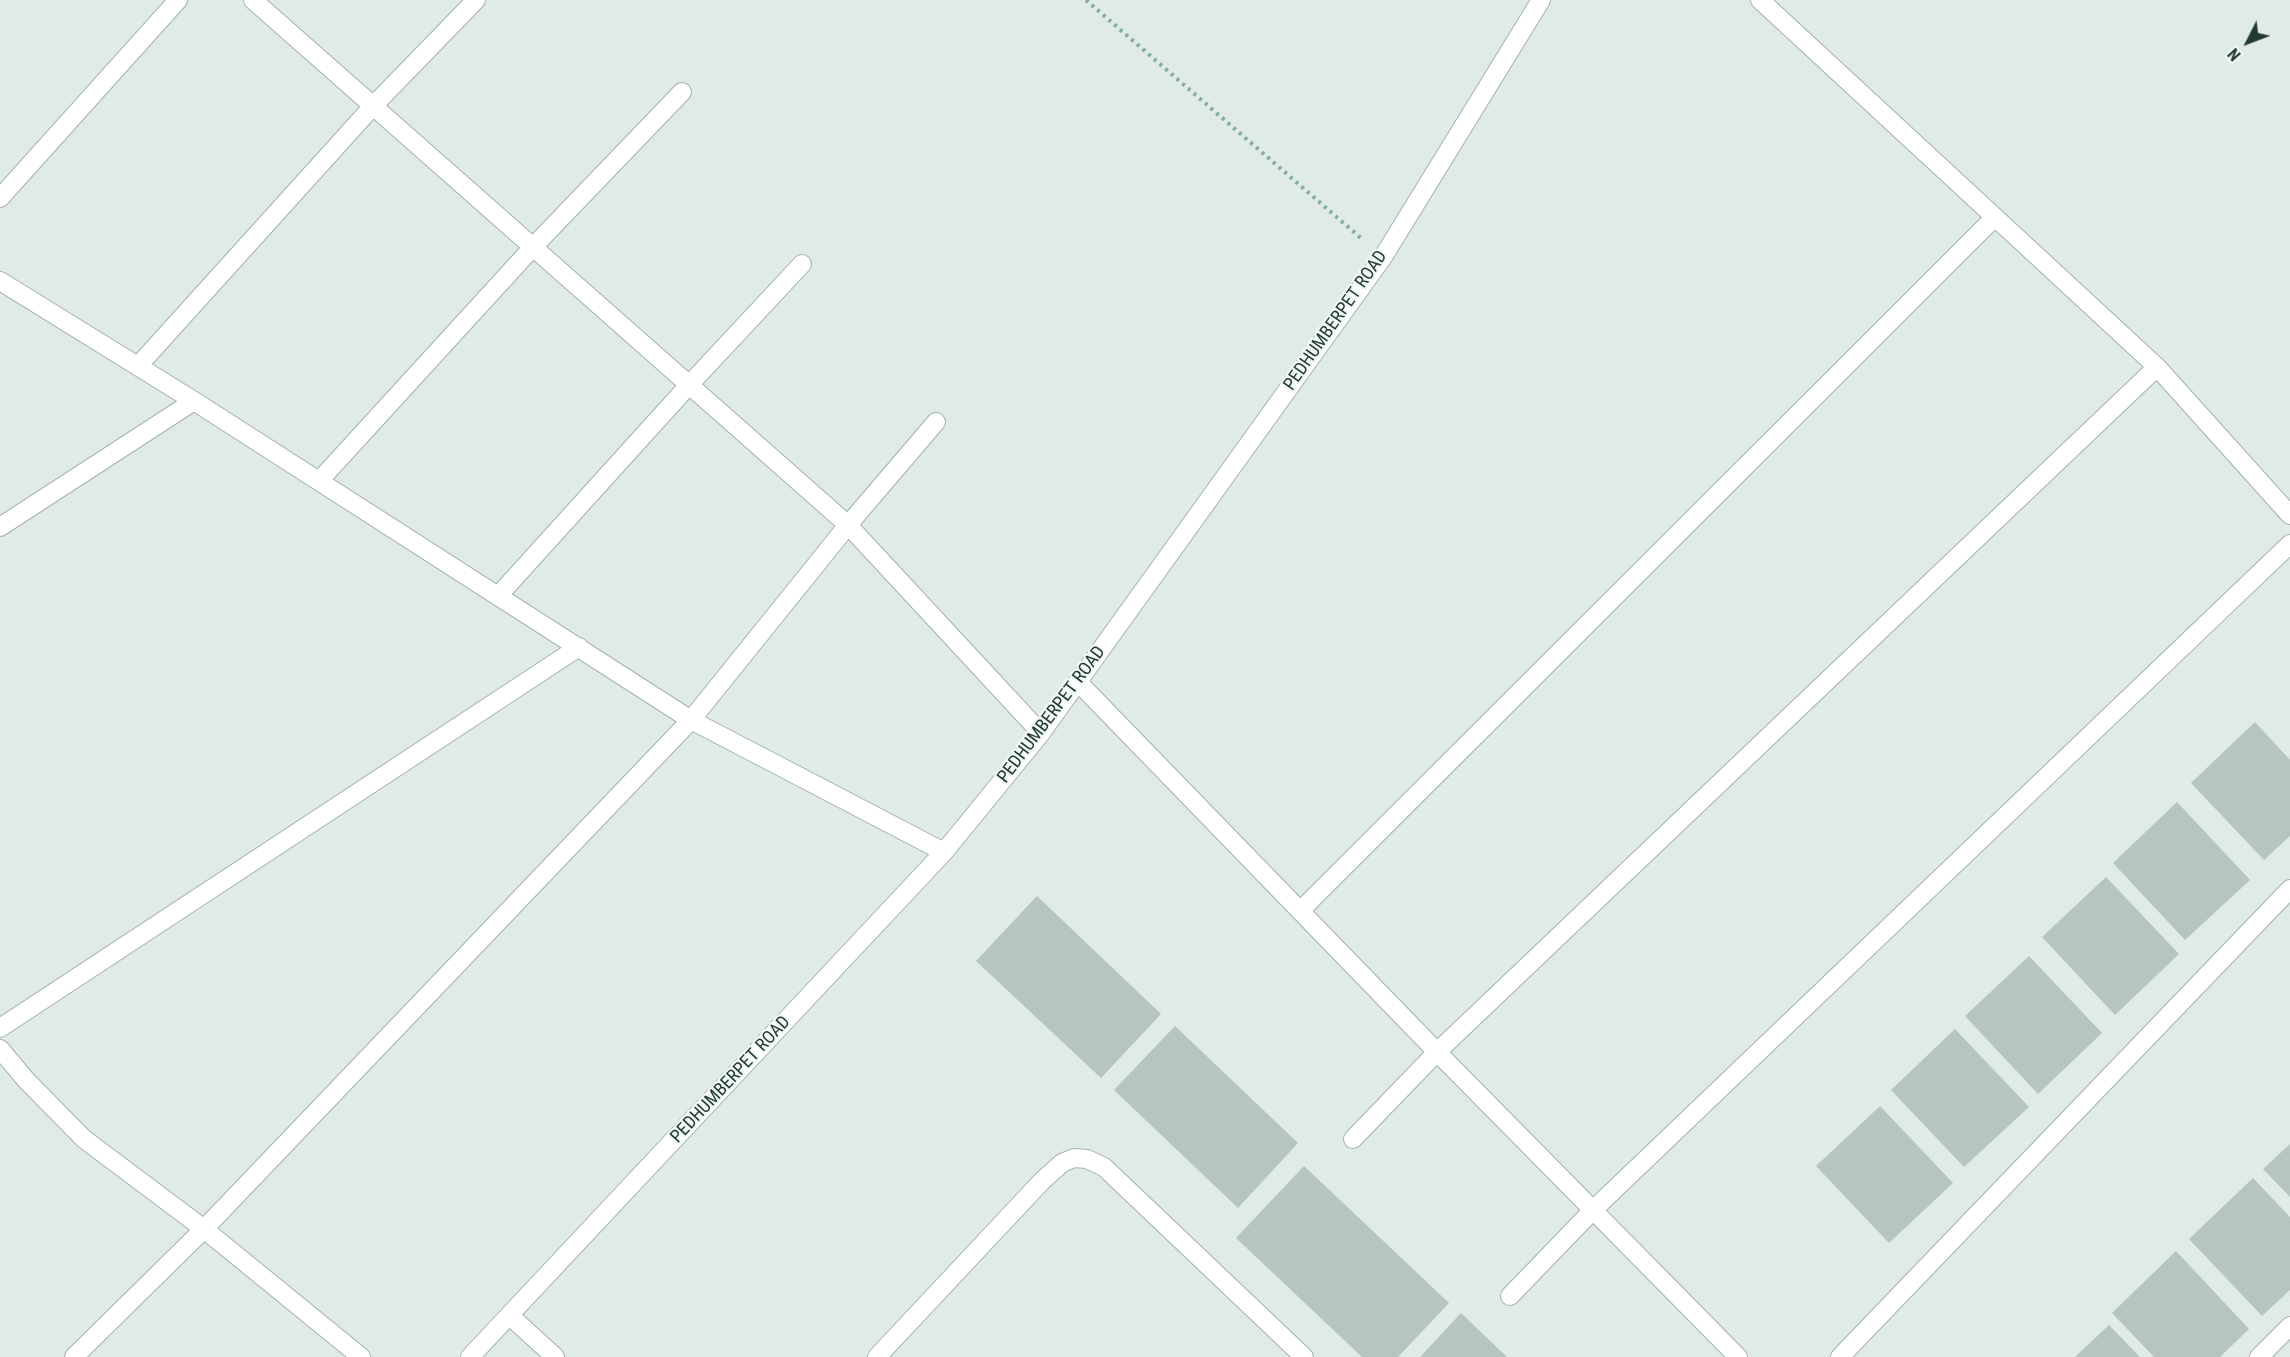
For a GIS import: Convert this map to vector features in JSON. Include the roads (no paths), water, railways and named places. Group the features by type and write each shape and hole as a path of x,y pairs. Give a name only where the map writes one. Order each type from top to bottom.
{"street":[{"path":"0,198 178,0"},
{"path":"253,0 848,525 1041,733"},
{"path":"138,366 373,106 476,0"},
{"name":"PEDHUMBERPET ROAD","path":"470,1357 944,852 1041,733 1383,257 1541,0"},
{"path":"1760,0 2157,367 2290,515"},
{"path":"320,481 533,247 682,92"},
{"path":"1301,910 1995,217"},
{"path":"498,596 802,264"},
{"path":"0,281 320,481 691,720 944,852"},
{"path":"1353,1139 1437,1052 2157,367"},
{"path":"0,527 194,401"},
{"path":"74,1357 204,1229 691,720 848,525 936,422"},
{"path":"1509,1296 1593,1210 2290,544"},
{"path":"0,1028 579,647"},
{"path":"1078,682 1437,1052 1738,1357"},
{"path":"1840,1357 2290,889"},
{"path":"0,1049 26,1080 84,1139 204,1229 361,1357"},
{"path":"877,1357 1042,1181 1062,1163 1074,1158 1087,1159 1104,1167 1304,1357"},
{"path":"510,1316 555,1357"},
{"path":"2259,1357 2290,1326"}]}
